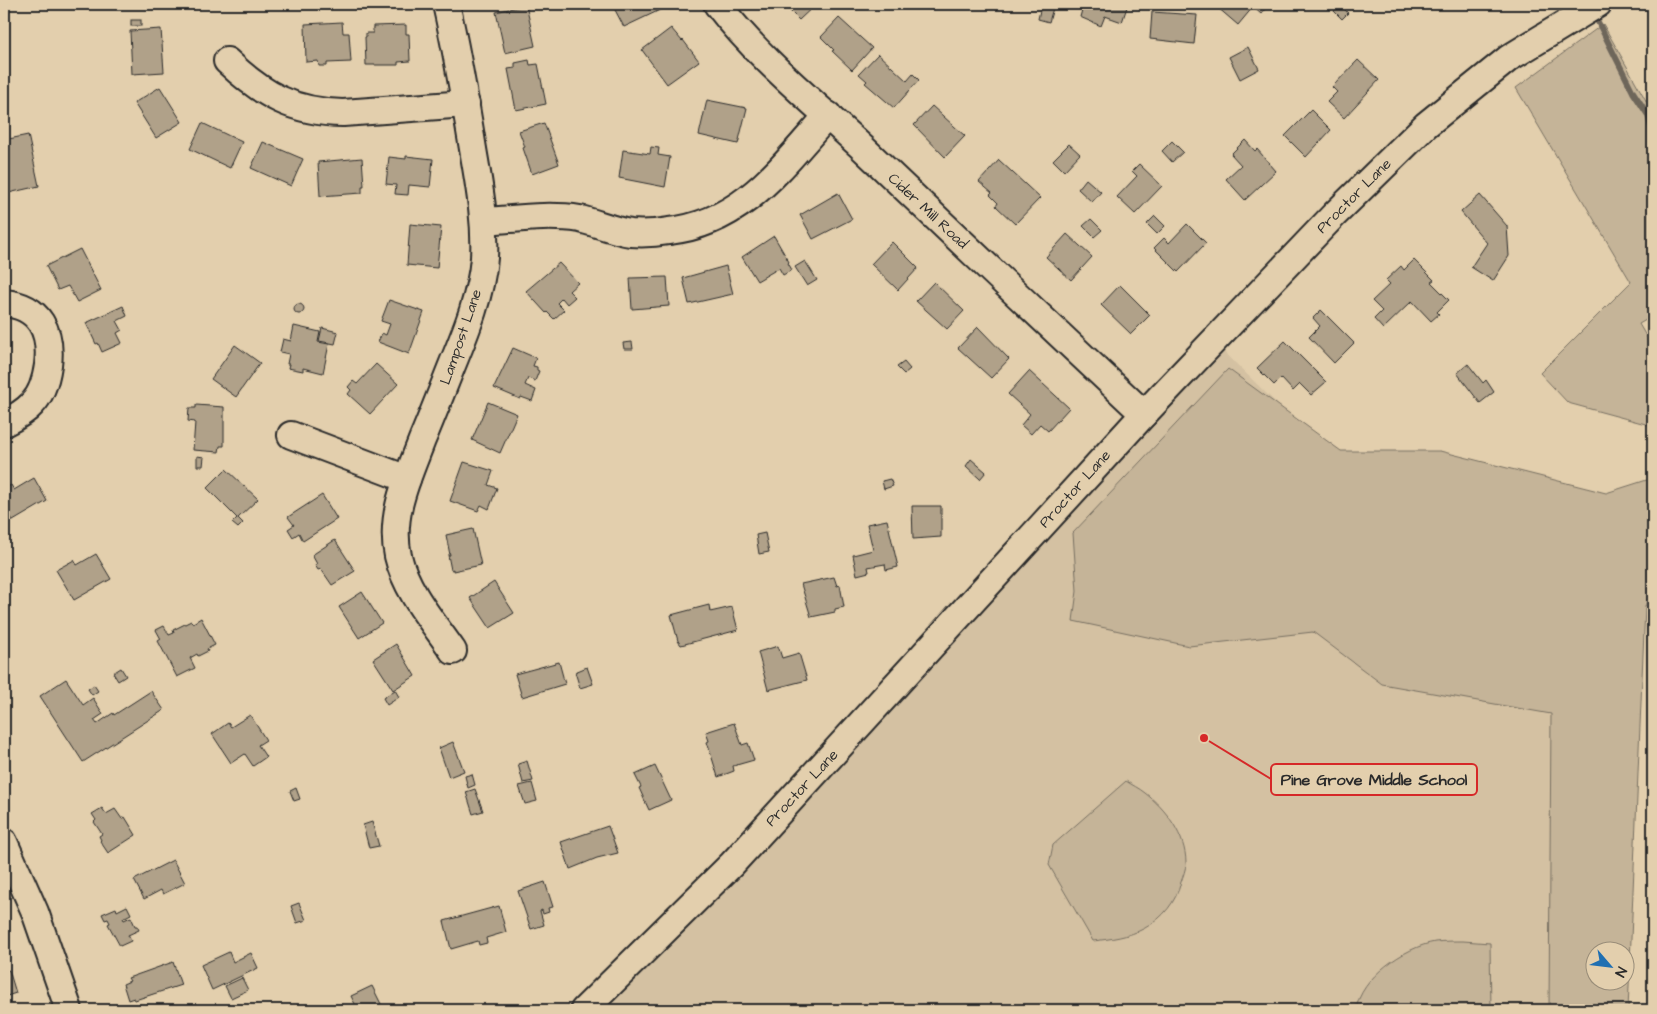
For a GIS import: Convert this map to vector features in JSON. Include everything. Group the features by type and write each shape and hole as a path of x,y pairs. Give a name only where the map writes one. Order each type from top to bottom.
{"street":[{"name":"Lampost Lane","path":"446,4 458,58 484,221 484,259 477,300 397,509 396,535 398,556 405,577 453,650"},
{"name":"Cider Mill Road","path":"717,4 735,28 768,61 828,115 1144,414"},
{"name":"Proctor Lane","path":"584,1010 732,864 1144,414 1334,215 1426,125 1510,58 1598,4"},
{"path":"227,61 248,81 270,95 302,108 324,112 343,113 466,104"},
{"path":"484,221 544,216 581,220 632,233 686,230 712,221 737,208 765,184 828,115"},
{"path":"4,303 26,309 38,318 46,332 49,355 44,386 33,404 15,418 4,423"},
{"path":"291,436 407,479"},
{"path":"6,852 35,912 69,1010"}],"shaded area":[{"path":"1603,24 1653,113 1653,316 1639,324 1653,348 1653,426 1568,403 1540,373 1631,282 1516,88"},
{"path":"1220,348 1352,477 1558,494 1551,1010 591,1010"},
{"path":"1228,369 1341,451 1440,451 1606,493 1653,478 1653,583 1645,607 1631,942 1584,942 1584,992 1629,992 1628,1010 1549,1010 1551,714 1382,684 1313,632 1189,646 1073,621 1077,591 1073,533"},
{"path":"1126,781 1153,799 1167,815 1183,843 1186,868 1176,896 1168,909 1158,919 1133,934 1093,941 1049,865 1053,845"},
{"path":"1463,941 1490,943 1491,1010 1356,1010 1359,998 1366,987 1375,976 1398,957 1423,945 1435,942"}],"building":[{"path":"617,4 659,4 662,9 624,27 614,8 618,6"},
{"path":"783,4 816,4 799,20"},
{"path":"1034,4 1050,4 1049,7"},
{"path":"1081,4 1128,4 1122,22 1105,16 1101,26 1080,17 1082,10 1079,9"},
{"path":"1220,4 1269,4 1261,14 1253,7 1238,25 1217,7"},
{"path":"526,5 535,46 505,53 496,12"},
{"path":"1340,5 1348,13 1342,19 1334,11"},
{"path":"1041,6 1053,8 1049,22 1038,19"},
{"path":"1152,12 1197,15 1194,44 1150,39"},
{"path":"839,18 872,48 852,70 832,51 834,50 821,37"},
{"path":"131,20 141,20 141,26 131,26"},
{"path":"342,22 343,33 349,33 351,62 327,63 327,66 319,66 318,61 306,62 305,24"},
{"path":"406,25 406,34 409,34 410,61 398,62 398,65 366,65 365,37 366,33 373,33 373,26"},
{"path":"671,28 699,61 667,84 642,50"},
{"path":"161,29 164,72 132,74 130,31"},
{"path":"1248,47 1259,69 1240,79 1229,57"},
{"path":"878,54 907,81 913,74 919,80 894,108 865,83 867,81 859,74"},
{"path":"529,60 530,65 538,64 546,104 516,110 508,69 515,68 515,63"},
{"path":"1358,60 1379,80 1344,118 1327,102 1337,92 1332,87"},
{"path":"160,87 182,122 156,138 134,103"},
{"path":"707,100 747,108 738,144 699,135"},
{"path":"932,106 965,136 945,157 914,125"},
{"path":"1311,110 1331,130 1306,157 1285,136"},
{"path":"202,123 242,142 230,168 190,149"},
{"path":"544,123 559,164 532,174 519,131"},
{"path":"28,135 39,186 4,194 4,178 7,178 4,164 4,140"},
{"path":"1245,140 1255,151 1257,149 1276,171 1245,200 1226,179 1241,165 1231,154"},
{"path":"1172,141 1183,152 1172,162 1162,151"},
{"path":"263,142 303,159 291,186 251,168"},
{"path":"1069,144 1080,154 1064,171 1053,160"},
{"path":"651,147 659,148 658,155 670,157 665,187 619,178 623,150 650,154"},
{"path":"406,156 433,159 430,187 409,185 408,195 395,194 396,185 386,184 389,157 406,159"},
{"path":"362,158 364,186 362,186 362,193 320,196 318,162"},
{"path":"999,160 1040,198 1015,224 996,206 998,203 990,195 992,193 979,182"},
{"path":"1139,164 1162,186 1135,214 1117,197 1137,176 1132,171"},
{"path":"1086,179 1101,192 1092,202 1078,189"},
{"path":"838,193 852,219 813,239 800,215"},
{"path":"1480,195 1507,226 1509,256 1493,281 1471,267 1487,243 1461,212"},
{"path":"1155,216 1165,226 1157,234 1147,224"},
{"path":"1091,219 1102,230 1094,237 1083,226"},
{"path":"410,224 441,227 437,268 407,265"},
{"path":"1187,224 1206,243 1178,272 1154,248 1164,238 1169,243"},
{"path":"1067,234 1092,257 1071,280 1046,257"},
{"path":"774,236 792,270 783,275 779,268 757,281 742,257"},
{"path":"892,242 918,268 898,290 871,264"},
{"path":"80,249 101,290 77,302 68,286 58,290 46,266"},
{"path":"1414,260 1434,280 1431,282 1449,300 1437,312 1439,314 1431,321 1412,301 1383,329 1374,319 1382,311 1372,301 1390,284 1386,280 1401,266 1404,270"},
{"path":"805,261 817,280 807,286 795,267"},
{"path":"559,263 578,283 569,291 575,297 567,304 562,298 557,303 564,310 554,319 526,291"},
{"path":"726,266 733,294 689,304 683,278"},
{"path":"667,277 669,306 632,309 630,278"},
{"path":"934,282 964,311 947,329 916,301"},
{"path":"1120,285 1150,315 1131,334 1101,305"},
{"path":"389,300 424,312 409,354 378,342 382,333 386,335 390,324 381,321"},
{"path":"299,304 304,309 299,314 294,309"},
{"path":"123,306 127,316 117,321 122,330 117,333 122,343 102,352 86,323"},
{"path":"1321,310 1354,343 1334,363 1309,337 1320,326 1313,318"},
{"path":"294,326 320,332 318,342 329,344 323,373 303,368 303,371 288,368 289,354 280,352 283,339 291,341"},
{"path":"978,327 1009,359 991,378 958,348"},
{"path":"322,328 338,332 335,344 319,341"},
{"path":"1285,341 1326,382 1311,395 1300,384 1293,391 1281,378 1274,385 1257,368"},
{"path":"632,342 633,349 624,349 623,343"},
{"path":"235,345 260,363 236,397 211,379"},
{"path":"513,348 536,358 533,366 537,367 539,371 535,381 528,378 525,385 536,390 532,401 521,397 520,399 494,388"},
{"path":"904,362 910,369 904,374 897,367"},
{"path":"376,364 398,384 370,414 348,394 351,390 348,387 353,381 357,384"},
{"path":"1468,364 1483,383 1486,380 1494,392 1480,403 1457,373"},
{"path":"1029,371 1069,408 1048,431 1040,424 1031,434 1021,425 1030,414 1008,394"},
{"path":"488,402 517,414 500,453 472,440"},
{"path":"196,405 224,407 224,446 220,446 219,452 193,450 195,422 188,421 189,408 196,408"},
{"path":"197,456 204,457 203,466 197,466"},
{"path":"971,459 986,472 980,479 966,466"},
{"path":"464,462 493,471 488,485 497,488 489,509 481,505 478,511 450,501"},
{"path":"226,469 258,499 238,518 243,523 238,528 232,523 237,518 207,488"},
{"path":"34,478 47,501 13,521 4,505 4,489 11,485 14,490"},
{"path":"890,479 893,486 884,489 882,481"},
{"path":"322,495 337,519 303,541 299,533 293,537 288,529 294,525 288,517"},
{"path":"912,506 941,506 941,537 913,539"},
{"path":"887,520 898,567 886,570 885,564 868,567 869,572 857,575 853,555 873,550 867,524"},
{"path":"473,529 481,565 451,570 446,535"},
{"path":"765,533 769,552 759,554 756,535"},
{"path":"335,540 355,571 332,585 321,569 318,570 312,555"},
{"path":"96,554 111,579 74,600 56,570 74,560 77,565"},
{"path":"834,577 837,586 840,585 844,607 835,609 835,612 811,617 801,584"},
{"path":"494,582 514,613 490,628 470,598"},
{"path":"362,592 382,623 359,638 339,607"},
{"path":"709,605 710,612 732,607 738,630 681,645 678,641 671,615"},
{"path":"201,618 215,645 207,649 208,651 190,658 195,668 177,677 158,641 161,639 156,630 164,626 169,635 174,633 173,630"},
{"path":"396,644 415,676 393,690 373,659"},
{"path":"778,646 782,658 799,653 807,680 768,690 758,652"},
{"path":"559,662 565,684 522,697 515,674"},
{"path":"587,667 593,684 580,688 575,672"},
{"path":"121,668 126,676 118,681 113,673"},
{"path":"66,679 83,705 93,698 103,714 94,720 97,724 151,691 164,710 83,762 40,696"},
{"path":"94,685 98,691 92,695 88,689"},
{"path":"395,690 399,697 387,705 383,698"},
{"path":"250,715 266,740 258,745 266,757 253,766 245,754 231,763 212,734 228,723 231,727"},
{"path":"734,723 742,745 748,743 754,760 733,766 734,771 718,777 707,742 709,741 706,732"},
{"path":"453,742 464,771 449,777 439,748"},
{"path":"527,761 533,781 523,783 518,764"},
{"path":"655,766 671,800 649,810 635,775"},
{"path":"472,774 475,785 468,788 465,776"},
{"path":"532,783 537,801 525,804 519,786"},
{"path":"296,788 300,799 294,801 290,791"},
{"path":"475,789 483,811 473,814 466,792"},
{"path":"102,808 106,814 115,809 122,819 125,817 136,835 108,853 100,841 99,836 102,834 94,822 96,820 92,814"},
{"path":"372,822 379,846 369,848 363,825"},
{"path":"608,826 618,853 597,858 570,869 561,842"},
{"path":"173,860 185,883 163,894 161,890 144,899 134,880"},
{"path":"545,882 553,907 548,908 549,912 543,914 542,910 540,911 544,925 531,929 518,891"},
{"path":"299,903 306,920 297,923 291,906"},
{"path":"127,906 131,914 123,918 124,920 131,917 139,930 128,935 131,941 120,946 108,924 110,923 108,919 105,920 102,914 116,908 117,911"},
{"path":"499,906 506,932 486,938 487,943 479,945 478,941 451,949 444,921"},
{"path":"229,952 233,962 251,953 258,968 212,990 201,965"},
{"path":"173,962 181,985 135,1000 134,998 128,1000 123,984 130,981 128,978"},
{"path":"9,970 16,993 4,997 4,972"},
{"path":"242,978 248,990 231,998 225,986"},
{"path":"372,986 384,1010 358,1010 351,996"}],"waterway":[{"path":"1595,16 1633,92 1648,115 1653,136"}],"place":[{"name":"Pine Grove Middle School","path":"1204,738"}]}
